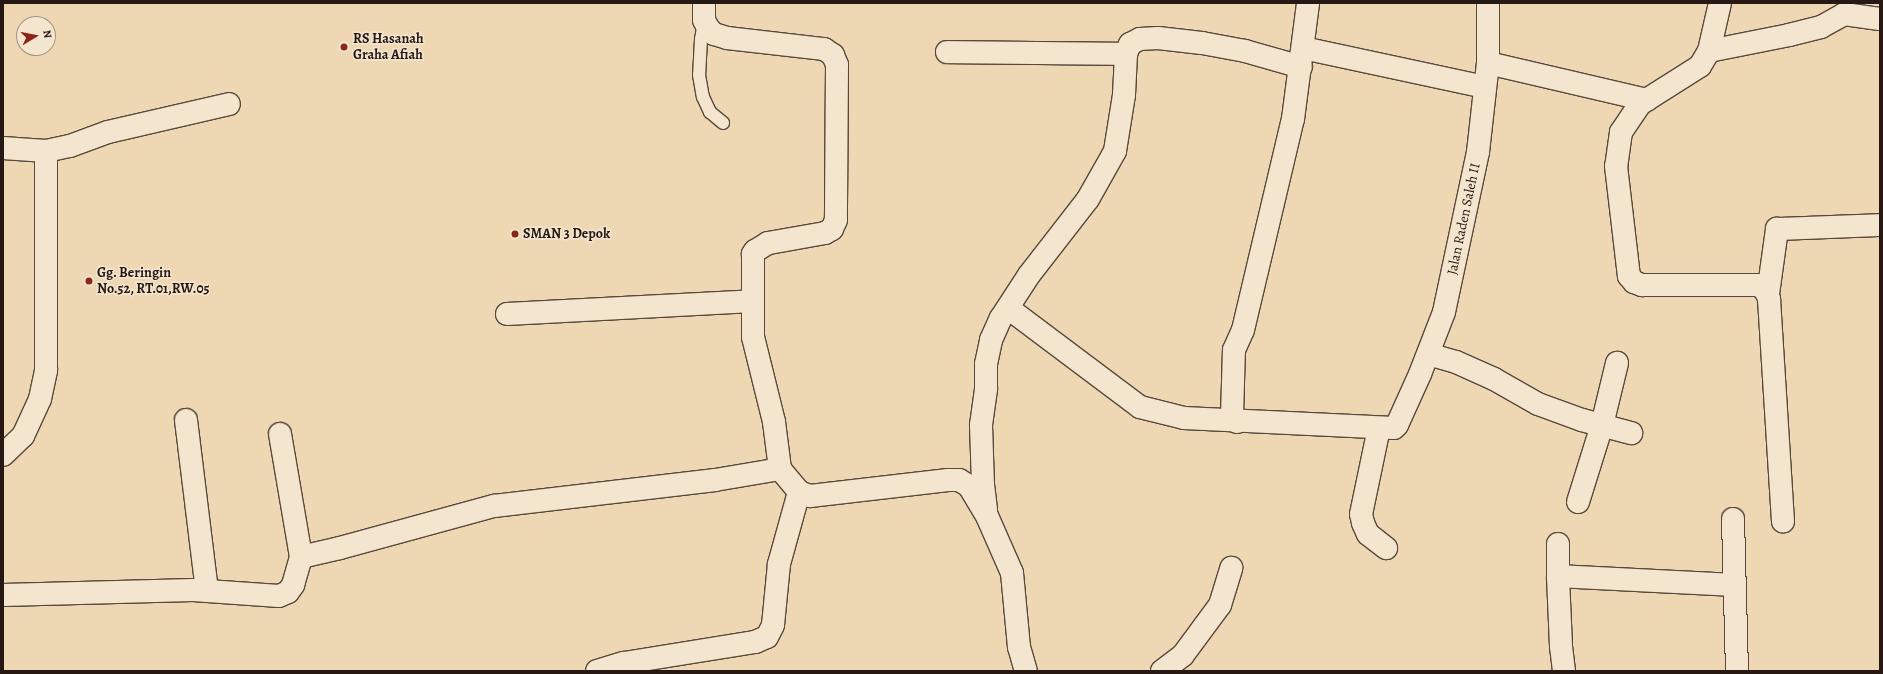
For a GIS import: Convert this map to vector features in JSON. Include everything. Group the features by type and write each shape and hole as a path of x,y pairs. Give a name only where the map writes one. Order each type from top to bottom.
{"street":[{"path":"1237,422 1232,416 1234,350 1242,330 1293,119 1308,3"},
{"name":"Jalan Raden Saleh II","path":"1386,548 1368,534 1361,514 1388,427 1428,354 1444,312 1477,160 1488,63 1488,3"},
{"path":"1720,3 1709,50 1700,66 1640,104 1621,132 1616,166 1629,276 1634,282 1642,285 1759,285 1764,288 1768,294"},
{"path":"704,11 708,28 714,34 727,38 824,49 833,55 837,66 836,220 832,229 825,233 768,243 755,251 753,254 753,337 774,422 780,469 799,492 810,496 948,480 959,480 969,486 987,516 1012,573 1019,647 1026,671"},
{"path":"1709,50 1790,35 1821,27 1844,14 1880,19"},
{"path":"987,516 983,485 981,425 986,388 986,364 991,340 1001,318 1029,275 1088,199 1115,151 1124,95 1126,54 1130,44 1140,39 1158,38 1245,51 1302,57 1486,87"},
{"path":"947,52 1126,54"},
{"path":"1488,63 1647,100"},
{"path":"3,148 46,151 70,146 108,132 229,104"},
{"path":"3,455 24,436 40,399 46,370 46,151"},
{"path":"1783,522 1780,453 1768,294 1776,229 1880,225"},
{"path":"507,314 753,301"},
{"path":"1008,308 1140,407 1184,418 1237,422 1388,427"},
{"path":"1428,354 1456,362 1494,379 1538,404 1582,420 1631,433"},
{"path":"1578,502 1602,425 1617,363"},
{"path":"186,420 207,591"},
{"path":"3,595 207,591 279,596 288,592 293,585 301,557 280,434"},
{"path":"301,557 340,548 494,506 715,480 780,469"},
{"path":"597,671 624,663 755,642 767,637 773,625 779,564 799,492"},
{"path":"1733,519 1736,671"},
{"path":"1558,544 1561,646 1564,671"},
{"path":"1162,671 1183,655 1220,605 1231,568"},
{"path":"1558,576 1734,585"}],"lane":[{"path":"704,11 700,39 699,75 702,90 710,112 723,123"}],"place":[{"name":"RS Hasanah Graha Afiah","path":"344,47"},
{"name":"SMAN 3 Depok","path":"515,234"},
{"name":"Gg. Beringin No.52, RT.01,RW.05","path":"89,281"}]}
